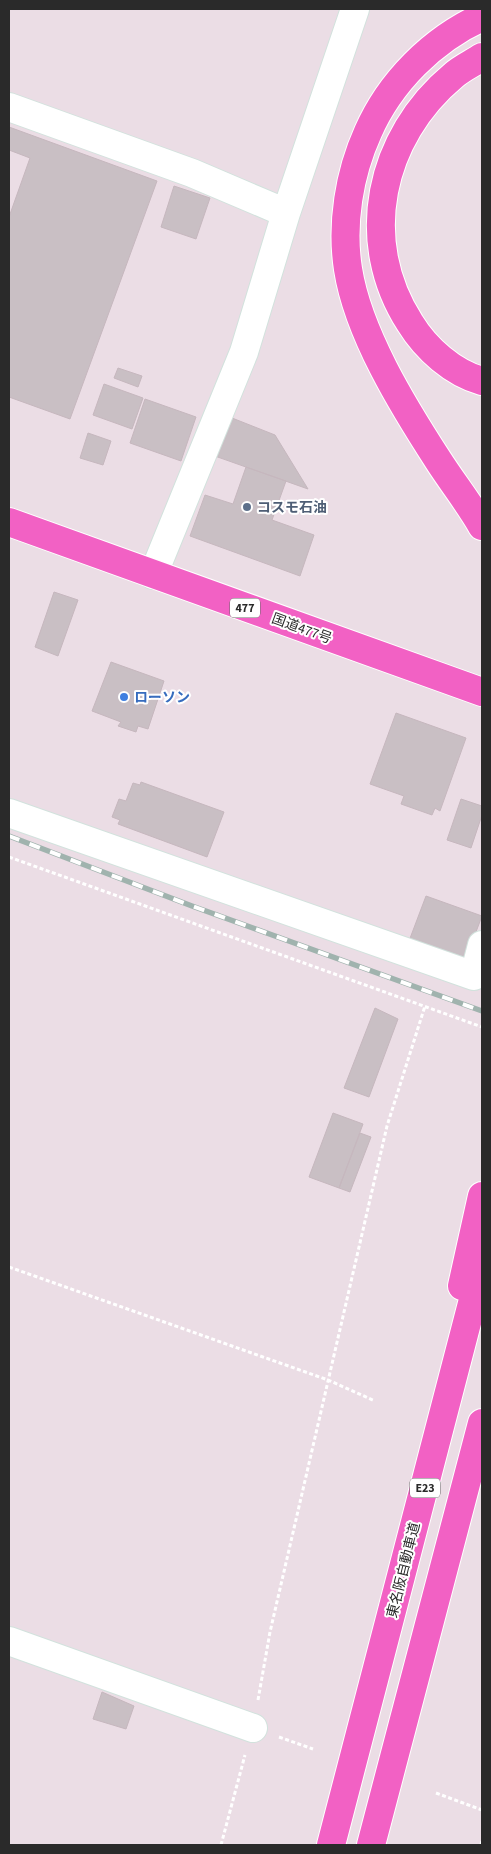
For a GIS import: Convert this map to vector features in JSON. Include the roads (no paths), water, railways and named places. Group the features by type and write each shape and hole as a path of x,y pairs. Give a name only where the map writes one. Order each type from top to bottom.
{"highway":[{"path":"482,17 433,47 403,76 377,111 361,148 350,187 346,227 348,269 359,310 378,355 402,402 482,526"},
{"path":"482,56 454,75 428,100 406,130 391,162 383,200 380,239 386,277 399,306 417,334 442,360 470,378 482,381"},
{"name":"国道477号","path":"9,522 482,692"},
{"path":"367,1710 482,1196"},
{"name":"東名阪自動車道","path":"331,1845 482,1265"},
{"path":"371,1845 482,1423"}],"street":[{"path":"153,575 244,352 286,213 355,9"},
{"path":"9,107 192,173 286,213"},
{"path":"9,813 474,976 482,945"},
{"path":"9,1641 253,1728"}],"railway":[{"path":"9,836 192,906 482,1011"}],"place":[{"name":"コスモ石油","path":"247,507"},
{"name":"ローソン","path":"124,697"}]}
